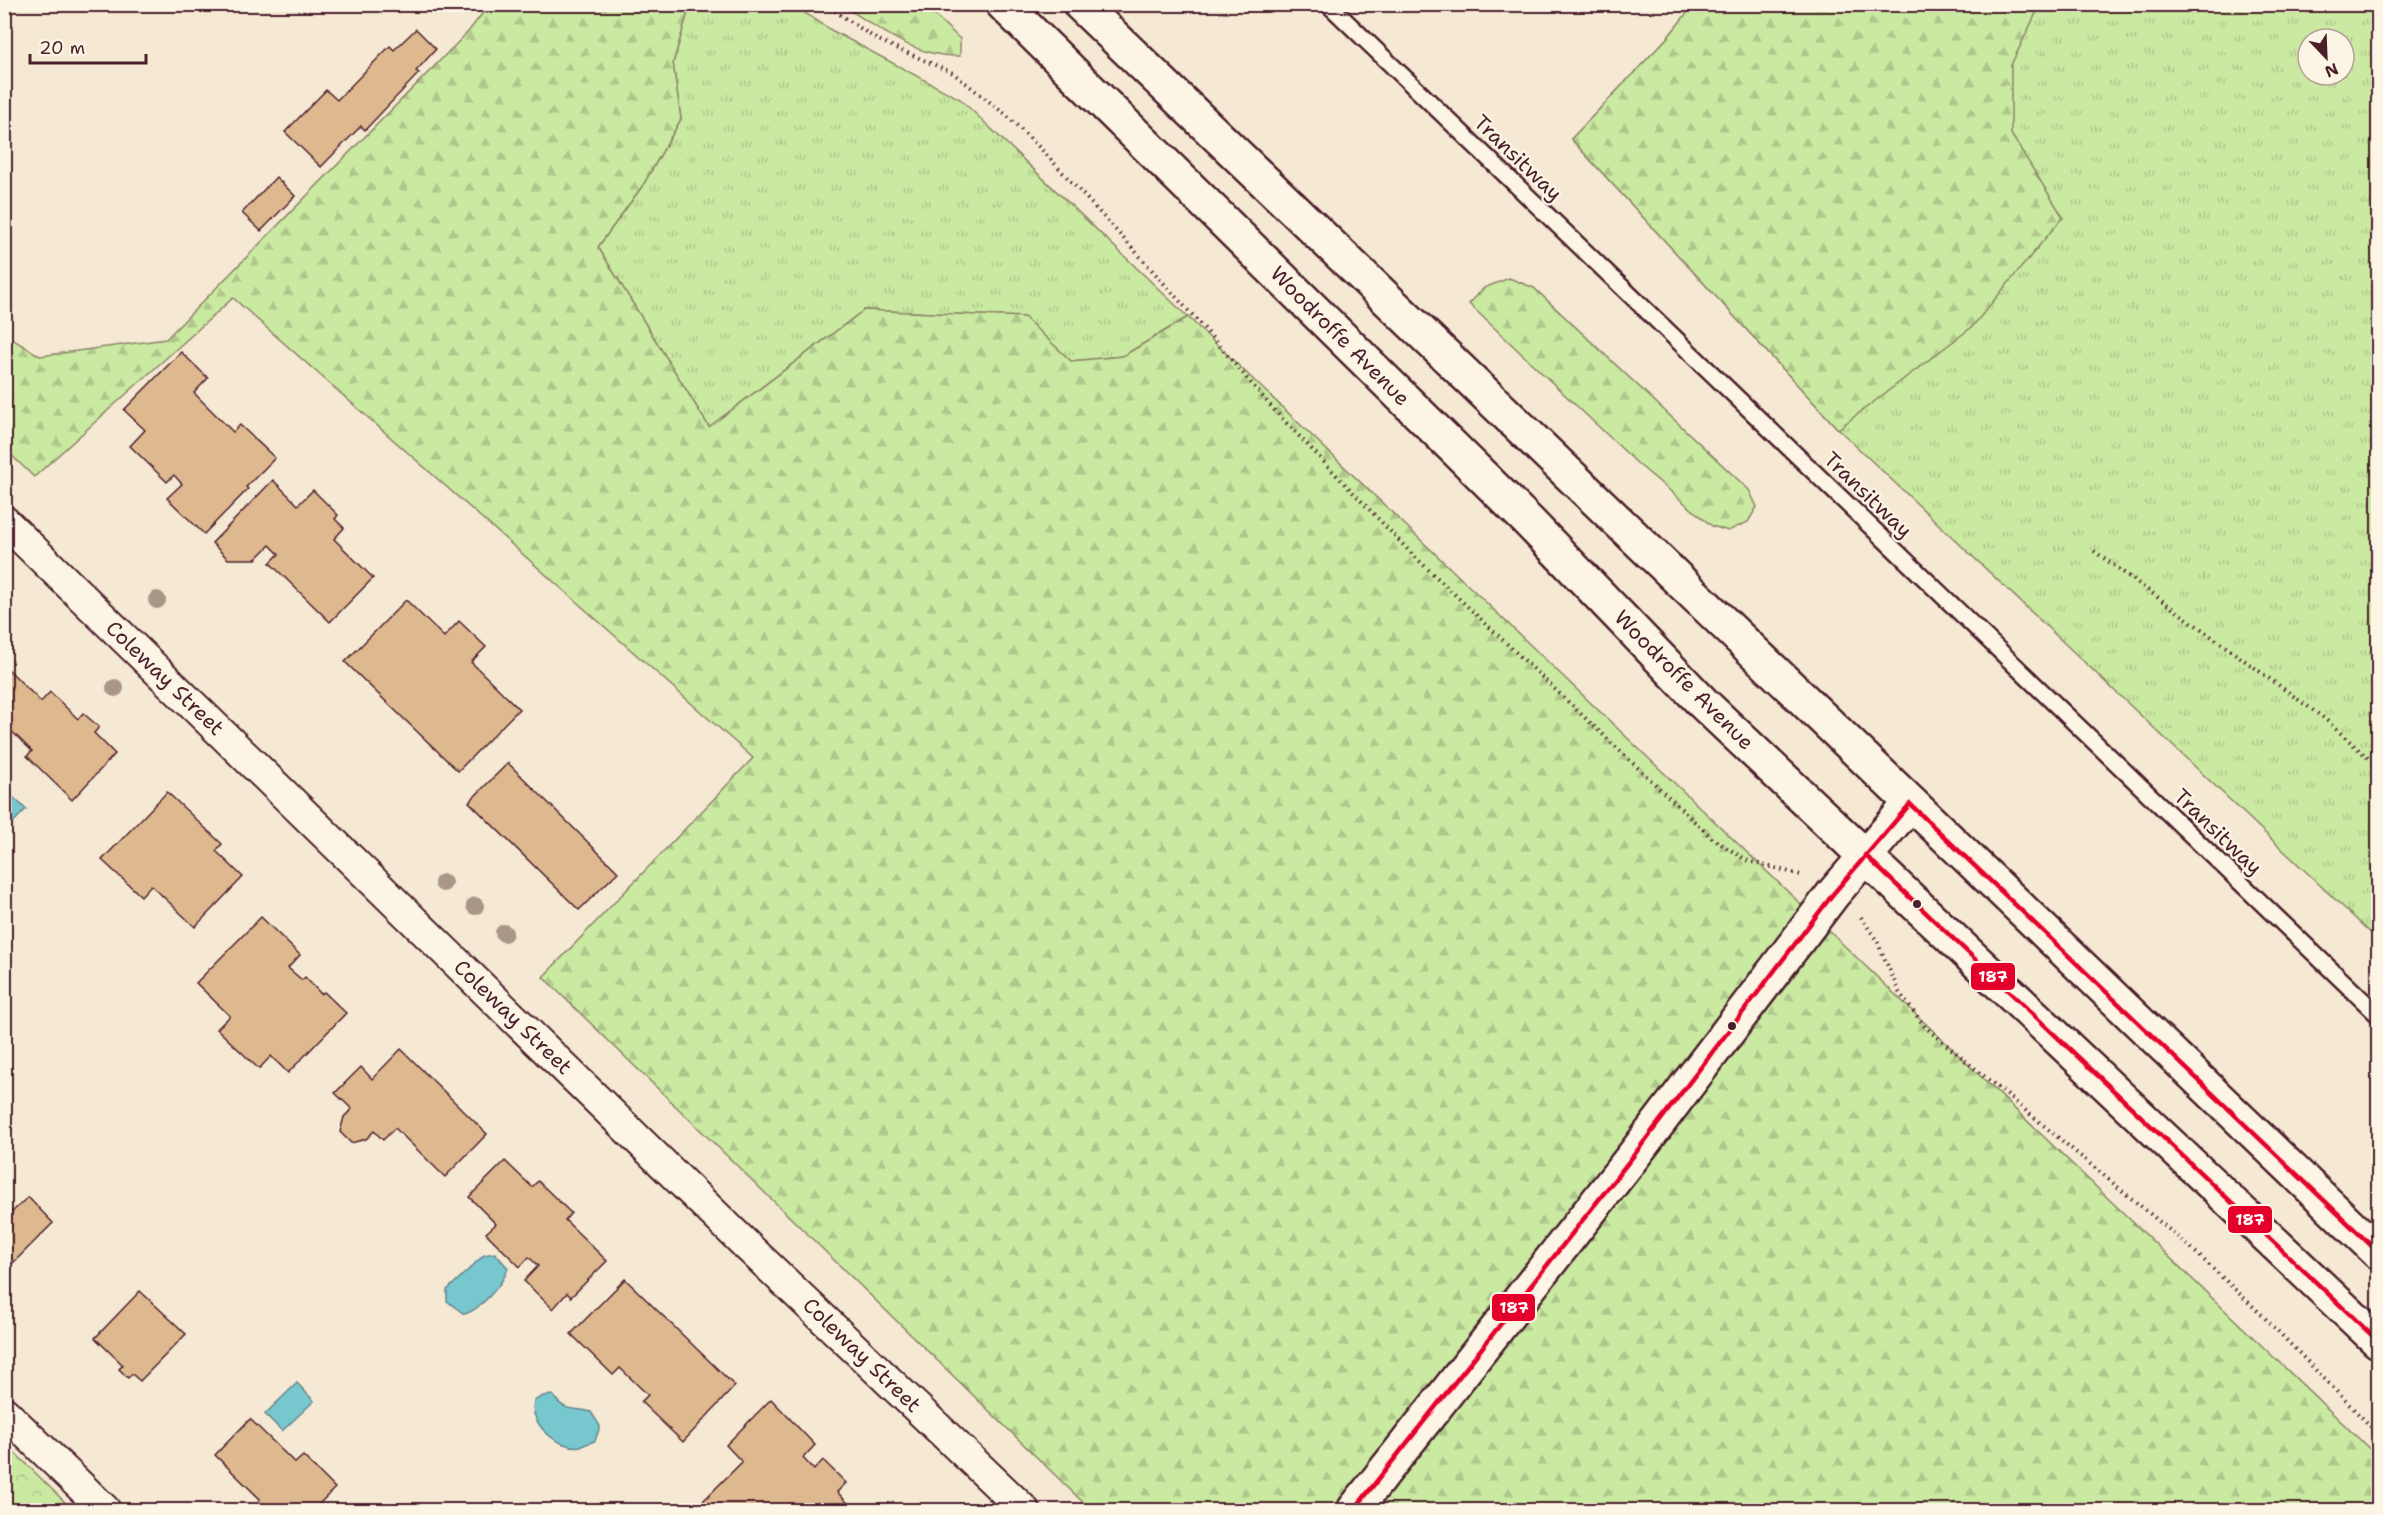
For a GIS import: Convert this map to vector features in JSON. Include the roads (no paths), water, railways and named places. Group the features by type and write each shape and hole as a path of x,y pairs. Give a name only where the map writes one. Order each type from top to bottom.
{"main road":[{"name":"Woodroffe Avenue","path":"1003,4 1528,521 1703,703 2379,1341"},
{"path":"1080,4 1910,804 2379,1252"},
{"path":"1354,1510 1627,1164 1865,855 1910,804"}],"street":[{"name":"Coleway Street","path":"10,538 1024,1510"},
{"path":"4,1412 105,1510"}],"lane":[{"name":"Transitway","path":"1328,4 2379,1015"}],"water":[{"path":"4,790 26,809 5,831"},
{"path":"495,1253 508,1268 506,1274 477,1308 464,1314 447,1301 447,1290 484,1255"},
{"path":"297,1383 314,1401 282,1431 265,1414"},
{"path":"553,1395 565,1407 591,1412 600,1426 595,1441 581,1446 563,1444 540,1426 533,1409 534,1401 543,1396"}]}
